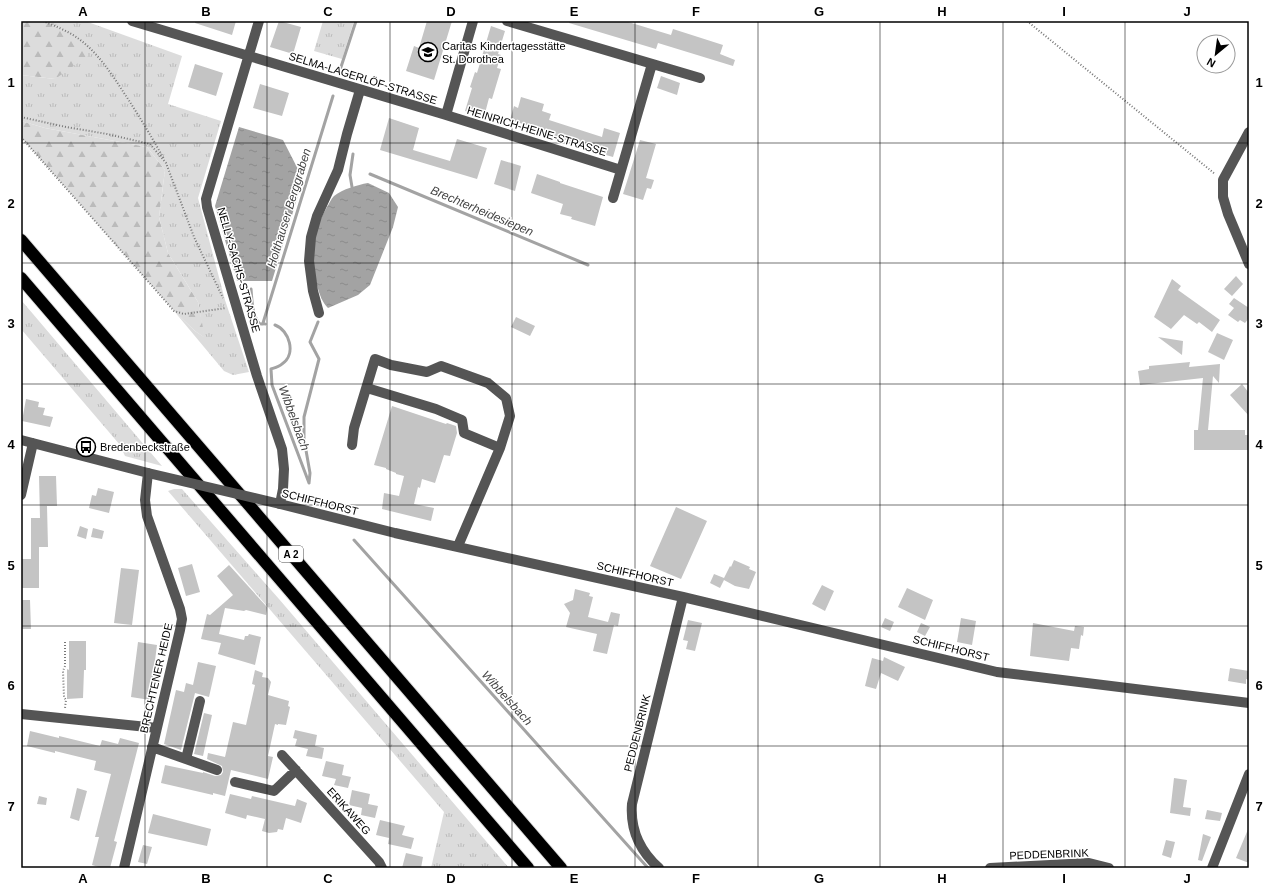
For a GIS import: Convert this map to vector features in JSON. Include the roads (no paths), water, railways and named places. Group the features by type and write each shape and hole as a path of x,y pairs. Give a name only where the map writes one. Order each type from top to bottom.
{"highway":[{"name":"A 2","path":"21,240 561,868"},
{"name":"A 2","path":"21,278 528,868"}],"street":[{"name":"SELMA-LAGERLÖF-STRASSE","path":"132,21 446,116 474,21"},
{"name":"NELLY-SACHS-STRASSE","path":"259,21 206,199 207,207 266,406 282,450 284,469 283,490 280,504"},
{"path":"507,21 700,78"},
{"path":"613,198 652,64"},
{"path":"319,313 313,291 309,261 311,237 317,216 338,170 360,90"},
{"name":"HEINRICH-HEINE-STRASSE","path":"446,116 621,170"},
{"path":"1249,132 1222,180 1223,197 1228,214 1249,264"},
{"path":"352,445 354,428 375,359 391,365 427,372 441,366 488,383 506,398 510,416 500,448 458,546"},
{"path":"367,388 436,409 462,420 464,433 500,448"},
{"name":"SCHIFFHORST","path":"21,440 145,474 280,504 395,533 458,546 997,672 1249,704"},
{"path":"21,495 33,443"},
{"name":"BRECHTENER HEIDE","path":"124,868 182,619 180,609 147,516 145,500 145,474"},
{"name":"PEDDENBRINK","path":"659,868 643,851 638,842 631,815 632,804 683,598"},
{"path":"186,759 200,701"},
{"path":"21,716 65,718 157,728"},
{"path":"152,747 217,770"},
{"name":"ERIKAWEG","path":"282,755 379,862 382,868"},
{"path":"235,782 274,792 296,770"},
{"path":"1212,868 1249,774"},
{"name":"PEDDENBRINK","path":"990,868 1089,863 1109,868"}],"water":[{"path":"239,127 283,140 303,179 272,281 237,281 215,206"},
{"path":"368,183 389,193 398,207 393,227 370,285 358,295 328,308 320,295 315,275 313,246 316,230 323,214 334,196 342,191"}],"waterway":[{"name":"Holthauser Berggraben","path":"340,70 356,21"},
{"name":"Holthauser Berggraben","path":"265,324 263,323 333,96"},
{"path":"352,187 350,175 353,154"},
{"name":"Brechterheidesiepen","path":"370,174 588,265"},
{"path":"251,289 255,317 260,324 263,324"},
{"path":"309,483 310,473 304,439 304,417 319,359 310,342 318,322"},
{"name":"Wibbelsbach","path":"275,325 284,332 290,349 287,360 279,366 271,369 272,385 309,483"},
{"name":"Wibbelsbach","path":"354,540 648,868"}],"place":[{"name":"Caritas Kindertagesstätte St. Dorothea","path":"428,52"},
{"name":"Bredenbeckstraße","path":"86,447"}]}
